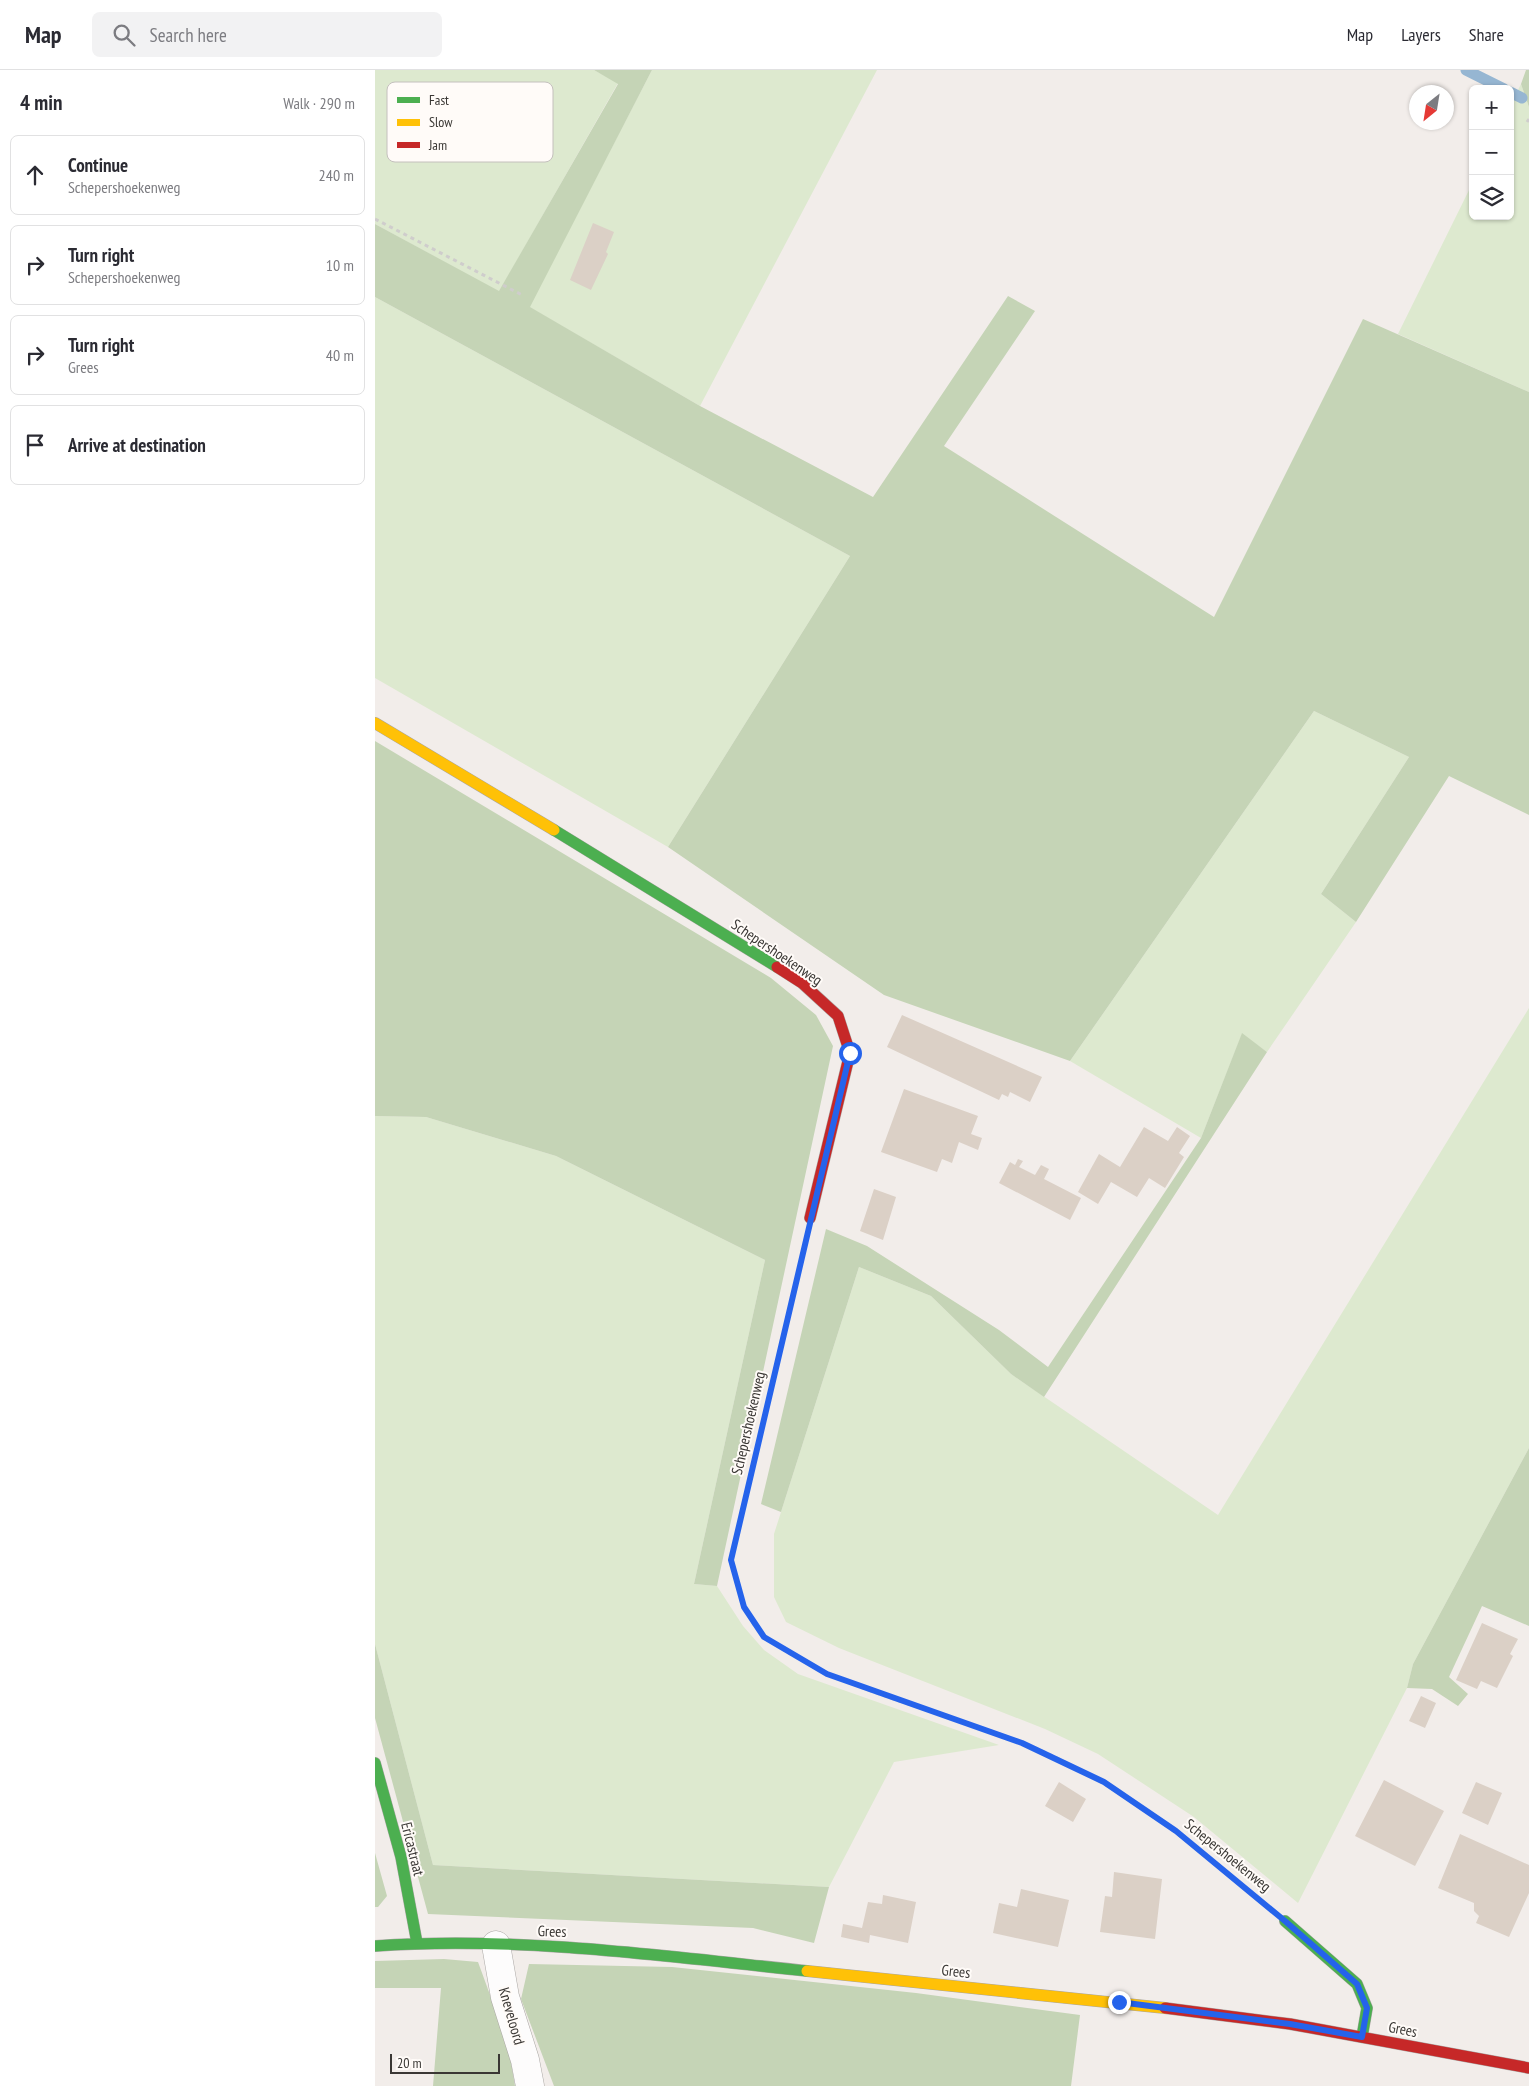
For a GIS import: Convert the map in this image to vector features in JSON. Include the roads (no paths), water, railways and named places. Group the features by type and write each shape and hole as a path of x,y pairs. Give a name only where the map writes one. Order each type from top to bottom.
{"street":[{"name":"Schepershoekenweg","path":"375,723 690,912 802,983 838,1016 850,1053 810,1218"},
{"name":"Ericastraat","path":"375,1763 401,1857 417,1943"},
{"path":"1285,1921 1357,1984 1367,2008 1362,2037"},
{"name":"Grees","path":"375,1946 417,1943 561,1946 1119,2002 1290,2024 1529,2068"},
{"name":"Kneveloord","path":"495,1945 505,1997 525,2060 530,2086"}],"waterway":[{"path":"1466,70 1496,85"},
{"path":"1514,94 1522,98"}]}
